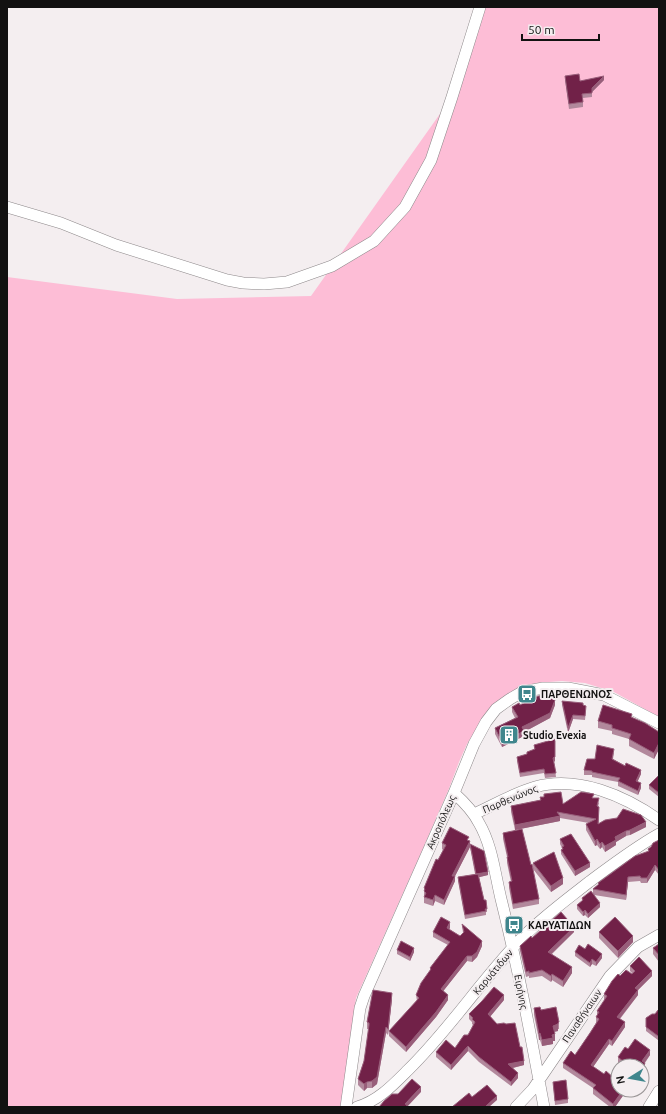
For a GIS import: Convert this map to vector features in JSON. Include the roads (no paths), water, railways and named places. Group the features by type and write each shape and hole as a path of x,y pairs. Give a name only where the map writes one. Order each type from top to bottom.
{"street":[{"path":"7,207 61,223 116,244 243,283 264,284 287,282 332,266 374,241 405,207 431,160 480,7"},
{"name":"Ακροπόλεως","path":"346,1107 360,1008 364,996 454,793 474,744 486,722 510,698 522,692 535,689 554,688 574,689 600,694 615,700 659,723"},
{"name":"Παρθενώνος","path":"474,814 533,787 547,784 567,784 584,785 613,794 659,820"},
{"name":"Ειρήνης","path":"454,793 474,814 488,846 512,948 544,1107"},
{"name":"Καρυάτιδων","path":"357,1107 371,1102 381,1095 425,1053 512,948 530,930 567,899 625,855 659,834"},
{"name":"Παναθήναιων","path":"516,1107 530,1093 610,976 638,948 659,935"},
{"path":"649,1107 659,1091"}],"place":[{"name":"ΠΑΡΘΕΝΩΝΟΣ","path":"527,694"},
{"name":"Studio Evexia","path":"509,735"},
{"name":"ΚΑΡΥΑΤΙΔΩΝ","path":"514,925"}]}
